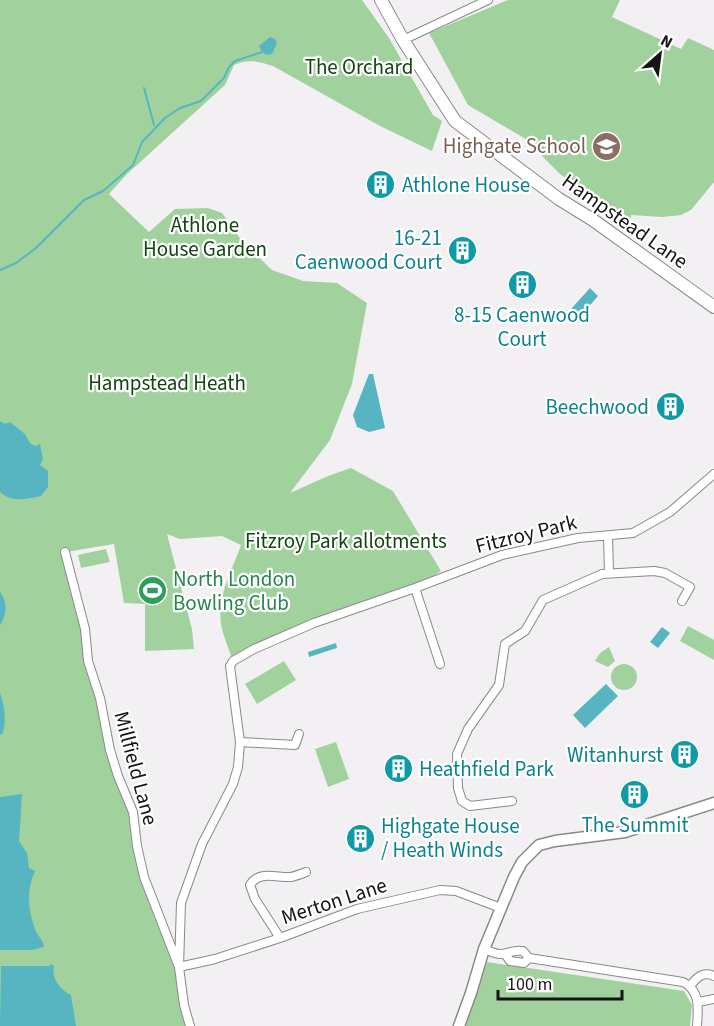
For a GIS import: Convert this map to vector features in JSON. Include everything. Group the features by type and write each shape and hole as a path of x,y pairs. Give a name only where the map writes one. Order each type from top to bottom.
{"main road":[{"name":"Hampstead Lane","path":"381,0 402,40 455,121 559,198 714,307"}],"street":[{"path":"402,40 488,0"},
{"name":"Fitzroy Park","path":"179,968 181,903 202,844 233,784 238,767 240,741 230,666 233,661 254,649 314,623 502,555 578,538 633,533 670,512 714,474"},
{"path":"608,536 609,573"},
{"name":"Millfield Lane","path":"65,552 85,629 88,661 100,698 110,750 133,812 144,877 179,968 184,1005 190,1026"},
{"path":"512,801 470,806 462,801 456,773 457,754 461,740 499,685 506,644 525,631 543,600 609,573 654,571 665,573 690,587 682,601"},
{"path":"415,588 440,664"},
{"path":"240,741 296,745 299,734"},
{"path":"459,1026 484,949 501,908 522,862 539,845 625,832 714,802"},
{"path":"280,938 255,899 250,885 254,880 264,876 291,877 306,872"},
{"name":"Merton Lane","path":"179,968 280,938 357,909 440,890 456,891 501,908"},
{"path":"484,949 497,954 505,954 513,950 523,951 529,958 683,982 690,986 698,1002 697,1026"},
{"path":"690,986 699,976 707,974 714,976"},
{"path":"698,1002 714,999"}],"green space":[{"name":"Hampstead Heath","path":"0,0 362,0 389,38 433,115 442,121 432,151 380,126 273,66 258,62 244,62 234,65 225,85 127,174 109,194 149,232 175,209 208,208 222,213 242,241 272,270 303,281 337,283 367,303 352,384 330,440 290,493 351,468 393,491 441,571 415,588 314,623 233,661 222,629 220,613 226,583 241,545 222,536 180,539 167,534 192,629 194,649 145,651 145,604 124,603 114,544 66,552 102,714 133,812 137,846 179,967 180,1005 185,1026 0,1026"},
{"name":"Highgate School","path":"508,0 620,0 612,17 681,49 688,38 714,50 714,182 691,210 681,215 662,217 631,215 631,218 606,208 560,174 524,138 468,105 429,33"},
{"path":"106,549 110,562 81,568 78,555"},
{"path":"688,626 714,640 714,660 680,641"},
{"path":"609,647 615,661 608,667 595,661 600,653"},
{"path":"284,661 296,680 257,704 245,684"},
{"path":"624,664 634,667 637,677 634,687 624,690 614,687 611,677 614,667"},
{"path":"336,742 349,779 328,787 315,749"},
{"path":"487,962 684,991 692,1005 690,1026 466,1026"}],"water":[{"path":"270,37 277,43 272,54 267,55 259,46"},
{"path":"590,288 598,296 580,317 576,314 575,316 571,309"},
{"path":"369,374 373,374 385,428 369,432 357,427 353,415"},
{"path":"0,421 5,424 10,422 35,446 40,444 43,459 40,465 48,471 48,487 41,496 14,499 0,492"},
{"path":"0,592 6,608 0,625"},
{"path":"662,627 670,633 658,648 650,642"},
{"path":"336,643 337,648 309,657 308,652"},
{"path":"606,684 618,696 585,728 573,715"},
{"path":"0,693 5,717 3,733 0,735"},
{"path":"22,794 19,841 27,853 29,868 35,871 30,885 30,907 35,929 44,947 32,950 0,950 0,797"},
{"path":"51,964 54,966 57,983 71,995 76,1026 0,1026 1,966 49,966"}],"waterway":[{"path":"0,270 16,263 36,248 84,200 103,191 133,165 142,142 165,118 180,108 201,101 224,78 235,61 262,52"},
{"path":"144,88 154,125"}],"place":[{"name":"Highgate School","path":"607,146"},
{"name":"Athlone House","path":"381,185"},
{"name":"16-21 Caenwood Court","path":"463,250"},
{"name":"8-15 Caenwood Court","path":"522,284"},
{"name":"Beechwood","path":"670,407"},
{"name":"North London Bowling Club","path":"152,591"},
{"name":"Witanhurst","path":"684,755"},
{"name":"Heathfield Park","path":"398,769"},
{"name":"The Summit","path":"635,794"},
{"name":"Highgate House / Heath Winds","path":"360,838"}],"park label":[{"name":"The Orchard","path":"359,67"},
{"name":"Athlone House Garden","path":"205,237"},
{"name":"Fitzroy Park allotments","path":"346,541"}]}
